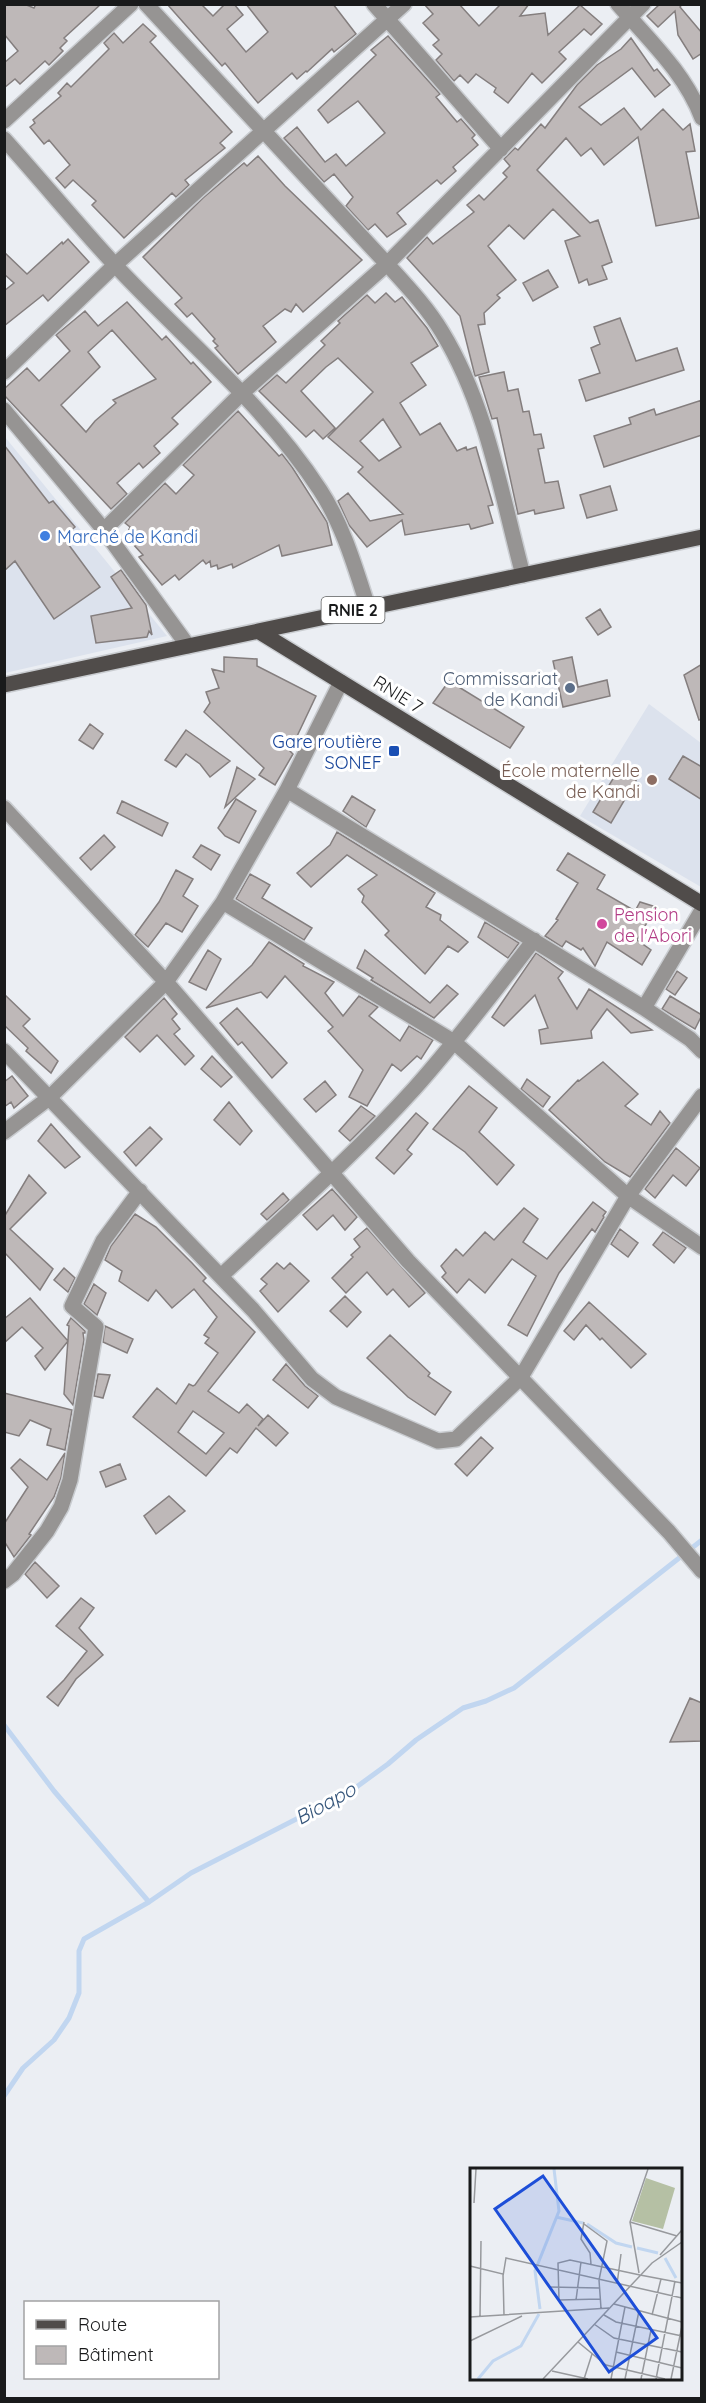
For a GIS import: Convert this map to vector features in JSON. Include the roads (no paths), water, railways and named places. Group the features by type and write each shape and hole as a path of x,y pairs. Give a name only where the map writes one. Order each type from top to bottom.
{"main road":[{"name":"RNIE 2","path":"4,685 702,537"},
{"name":"RNIE 7","path":"258,631 702,904"}],"street":[{"path":"4,121 131,4"},
{"path":"146,4 423,304 456,356 484,424 523,575"},
{"path":"374,4 501,149"},
{"path":"4,372 115,265 404,4"},
{"path":"618,4 668,60 685,85 702,118"},
{"path":"104,530 242,393 387,264 643,4"},
{"path":"4,139 115,265 242,393 285,443 320,490 339,526 368,607"},
{"path":"4,410 104,530 188,646"},
{"path":"4,1132 49,1098 166,982 223,902 287,790 341,682"},
{"path":"287,790 644,1008 690,1039 702,1051"},
{"path":"7,818 166,982 408,1261 669,1532 702,1571"},
{"path":"223,902 454,1042 628,1196 702,1247"},
{"path":"644,1008 702,910"},
{"path":"221,1276 331,1173 413,1090 534,940"},
{"path":"4,1051 221,1276 312,1379 336,1397 438,1441 456,1439 521,1377 628,1196 702,1096"},
{"path":"4,1581 13,1574 47,1531 61,1507 70,1480 96,1327 72,1306 103,1241 140,1191"}],"waterway":[{"name":"Bioapo","path":"4,2096 23,2068 54,2040 69,2018 79,1993 79,1951 84,1939 149,1902 191,1873 351,1791 416,1740 463,1708 486,1701 514,1688 702,1540"},
{"path":"4,1725 54,1791 149,1902"}],"place":[{"name":"Marché de Kandi","path":"45,536"},
{"name":"Commissariat de Kandi","path":"570,688"},
{"name":"Gare routière SONEF","path":"394,751"},
{"name":"École maternelle de Kandi","path":"652,780"},
{"name":"Pension de l'Abori","path":"602,924"}]}
